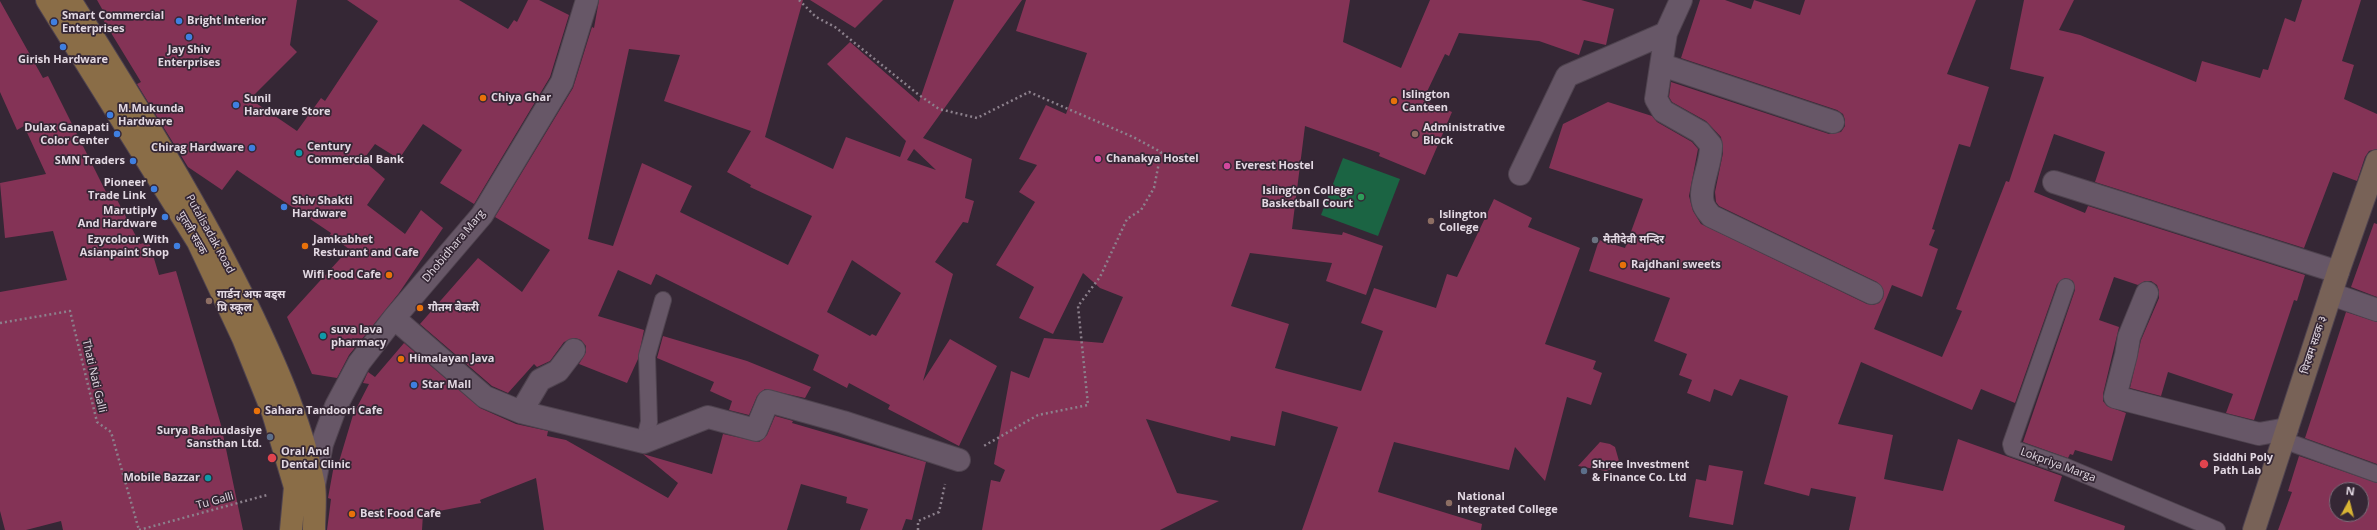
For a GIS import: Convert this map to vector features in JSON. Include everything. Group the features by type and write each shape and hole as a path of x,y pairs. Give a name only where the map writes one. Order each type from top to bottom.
{"main road":[{"name":"पुतली सडक","path":"47,0 198,242 246,345 273,413 305,486"},
{"name":"Putalisadak Road","path":"70,0 152,132 221,251 265,342 294,413 305,486"},
{"name":"थिरबम सडक ३","path":"2254,530 2338,272 2377,161"},
{"path":"291,530 305,486"},
{"path":"305,486 314,530"}],"street":[{"name":"Dhobidhara Marg","path":"305,486 336,406 359,363 394,318 482,215 562,82 587,0"},
{"path":"1681,0 1666,33 1656,99 1663,111 1700,132 1711,145 1712,158 1702,194 1703,204 1711,216 1872,293"},
{"path":"1520,174 1567,76 1666,33"},
{"path":"1662,65 1834,122"},
{"path":"2054,182 2338,272"},
{"path":"2147,293 2129,337 2115,397 2259,434 2285,434"},
{"path":"2331,294 2377,310"},
{"path":"394,318 485,397 521,412 644,442 708,417 756,430 768,401 843,422 959,460"},
{"path":"521,412 540,380 558,371 574,350"}],"lane":[{"name":"Lokpriya Marga","path":"2066,287 2011,444 2012,448 2100,480 2217,530"},
{"path":"644,442 649,422 647,356 663,300"},
{"path":"2285,434 2377,474"}],"path":[{"path":"799,0 816,17 835,27 919,96 939,109 977,118 1029,92 1133,137 1161,152 1154,188 1141,210 1127,219 1100,277 1078,306 1087,379 1088,405 1038,415 959,460 946,479 939,512 918,521 918,530"},
{"name":"Thati Nati Galli","path":"0,323 70,311 97,422 111,432 139,530"},
{"name":"Tu Galli","path":"139,530 305,486"}],"green space":[{"name":"Islington College Basketball Court","path":"1343,158 1400,179 1378,236 1321,215"}],"building":[{"path":"97,0 297,0 290,45 297,52 250,99 297,131 321,98 325,101 378,21 347,0 459,0 508,29 514,20 517,22 528,0 539,0 569,15 550,77 474,204 440,183 462,150 423,124 399,159 375,144 363,160 385,179 367,205 405,234 421,210 443,228 399,293 349,355 337,378 312,374 287,317 349,249 330,235 331,233 237,170 222,190 188,167 137,84 141,82 102,18 106,16"},
{"path":"599,0 803,0 765,137 833,169 846,137 900,157 906,141 827,64 850,42 919,102 954,0 1022,0 923,138 972,159 965,198 974,201 968,223 963,222 935,262 953,274 923,381 950,339 997,366 959,446 888,409 890,405 849,383 847,388 813,370 819,355 656,274 651,285 618,270 598,316 644,330 638,359 627,383 579,364 586,352 586,346 581,340 575,338 564,342 550,361 537,367 534,364 508,393 492,386 420,324 478,258 522,292 550,250 495,217 573,88 592,27 594,28","holes":["629,49 680,55 664,101 751,131 727,172 751,185 750,187 812,216 788,265 680,212 692,186 642,163 613,246 588,239","914,149 936,170 907,160","852,260 901,293 876,336 872,334 870,336 827,312"]},
{"path":"810,0 883,0 855,28"},
{"path":"1026,0 1350,0 1343,42 1401,68 1430,0 1581,0 1614,9 1606,45 1584,40 1579,55 1539,41 1459,33 1449,56 1445,54 1423,100 1452,112 1425,175 1379,156 1380,153 1305,126 1292,229 1342,235 1343,232 1383,246 1366,295 1326,281 1332,263 1250,253 1231,306 1289,324 1275,368 1361,391 1383,331 1361,323 1374,288 1436,308 1447,274 1457,277 1494,199 1532,218 1528,227 1580,248 1545,344 1596,361 1593,369 1602,373 1591,405 1567,397 1545,481 1515,447 1509,470 1394,442 1378,492 1482,524 1481,530 1302,530 1338,427 1282,411 1275,446 1231,436 1230,441 1146,419 1177,493 1219,501 1160,530 982,530 991,480 1000,482 1005,470 994,464 1011,371 1029,378 1044,338 1103,343 1123,297 1100,288 1083,273 1053,334 1019,318 1034,287 996,265 1035,202 1019,192 1037,165 1019,159 1046,105 1066,114 1087,53 1016,31"},
{"path":"1700,0 1725,0 1751,9 1754,0 1800,15 1805,0 1976,0 1947,74 1989,87 1970,147 1959,144 1932,229 1935,230 1929,245 1938,249 1922,297 1892,285 1874,329 1942,357 1962,311 1956,309 2006,181 2009,182 2044,77 2010,69 2024,0 2074,0 2059,30 2080,35 2196,82 2202,61 2260,78 2263,69 2268,70 2285,18 2295,22 2302,0 2361,0 2342,61 2354,65 2344,99 2377,114 2377,149 2369,151 2365,157 2357,181 2333,172 2304,248 2095,182 2105,152 2054,134 2034,192 2085,213 2088,206 2305,275 2297,301 2294,300 2254,420 2226,413 2233,394 2168,372 2161,396 2130,388 2141,340 2159,298 2159,291 2157,285 2151,281 2145,281 2138,285 2114,277 2099,320 2119,327 2103,394 2103,401 2107,406 2126,413 2112,461 2075,450 2073,455 2070,454 2068,458 2023,442 2075,290 2073,281 2065,278 2057,284 2015,403 1981,389 1972,410 1861,362 1838,424 1893,435 1884,479 1943,491 1958,439 2062,476 2054,501 2125,526 2124,530 1849,530 1856,497 1811,488 1809,496 1764,484 1788,396 1740,379 1732,396 1714,389 1710,402 1687,393 1692,380 1679,375 1687,354 1654,341 1670,298 1589,271 1599,240 1625,248 1643,199 1549,168 1563,124 1608,102 1652,116 1657,122 1692,142 1698,149 1689,196 1693,211 1701,224 1867,304 1873,305 1879,303 1883,298 1884,292 1877,282 1719,206 1716,202 1715,192 1723,153 1721,137 1706,121 1672,102 1669,97 1671,82 1829,134 1841,132 1845,126 1845,120 1843,114 1837,110 1681,58"},
{"path":"0,1 43,78 48,76 106,192 112,190 140,244 149,242 159,275 176,271 221,425 243,530 63,530 61,521 26,530 5,530 0,511 0,292 67,280 53,231 5,238 0,183 46,174 24,126 17,130 0,92"},
{"path":"2374,223 2377,224 2377,297 2351,287"},
{"path":"2346,312 2377,322 2377,464 2305,438"},
{"path":"663,336 747,361 811,387 805,398 765,389 757,396 749,415 729,410 732,401 710,391 714,382 657,358"},
{"path":"404,343 480,408 516,424 548,431 547,436 566,440 668,498 678,483 643,454 712,474 723,434 759,442 767,435 775,416 793,421 792,423 926,462 912,520 906,519 902,530 860,530 868,509 846,503 847,497 801,484 787,530 544,530 536,478 480,500 481,503 423,514 422,530 327,530 331,499 328,498 334,465 338,465 353,415 369,384 363,383 368,372 375,377"},
{"path":"1600,442 1610,444 1615,447 1619,461 1614,468 1606,471 1578,466"},
{"path":"2299,456 2377,483 2377,530 2278,530 2292,492 2288,491"},
{"path":"1709,465 1743,471 1733,525 1689,517 1696,479 1706,481"}],"place":[{"name":"Bright Interior","path":"179,21"},
{"name":"Smart Commercial Enterprises","path":"54,22"},
{"name":"Jay Shiv Enterprises","path":"189,37"},
{"name":"Girish Hardware","path":"63,47"},
{"name":"Chiya Ghar","path":"483,98"},
{"name":"Islington Canteen","path":"1394,101"},
{"name":"Sunil Hardware Store","path":"236,105"},
{"name":"M.Mukunda Hardware","path":"110,115"},
{"name":"Dulax Ganapati Color Center","path":"117,134"},
{"name":"Administrative Block","path":"1415,134"},
{"name":"Chirag Hardware","path":"252,148"},
{"name":"Century Commercial Bank","path":"299,153"},
{"name":"Chanakya Hostel","path":"1098,159"},
{"name":"SMN Traders","path":"133,161"},
{"name":"Everest Hostel","path":"1227,166"},
{"name":"Pioneer Trade Link","path":"154,189"},
{"name":"Islington College Basketball Court","path":"1361,197"},
{"name":"Shiv Shakti Hardware","path":"284,207"},
{"name":"Marutiply And Hardware","path":"165,217"},
{"name":"Islington College","path":"1431,221"},
{"name":"मैतीदेवी मन्दिर","path":"1595,240"},
{"name":"Ezycolour With Asianpaint Shop","path":"177,246"},
{"name":"Jamkabhet Resturant and Cafe","path":"305,246"},
{"name":"Rajdhani sweets","path":"1623,265"},
{"name":"Wifi Food Cafe","path":"389,275"},
{"name":"गार्डन अफ बड्स प्रि स्कूल","path":"209,301"},
{"name":"गौतम बेकरी","path":"420,308"},
{"name":"suva lava pharmacy","path":"323,336"},
{"name":"Himalayan Java","path":"401,359"},
{"name":"Star Mall","path":"414,385"},
{"name":"Sahara Tandoori Cafe","path":"257,411"},
{"name":"Surya Bahuudasiye Sansthan Ltd.","path":"270,437"},
{"name":"Oral And Dental Clinic","path":"272,458"},
{"name":"Siddhi Poly Path Lab","path":"2204,464"},
{"name":"Shree Investment & Finance Co. Ltd","path":"1584,471"},
{"name":"Mobile Bazzar","path":"208,478"},
{"name":"National Integrated College","path":"1449,503"},
{"name":"Best Food Cafe","path":"352,514"}]}
